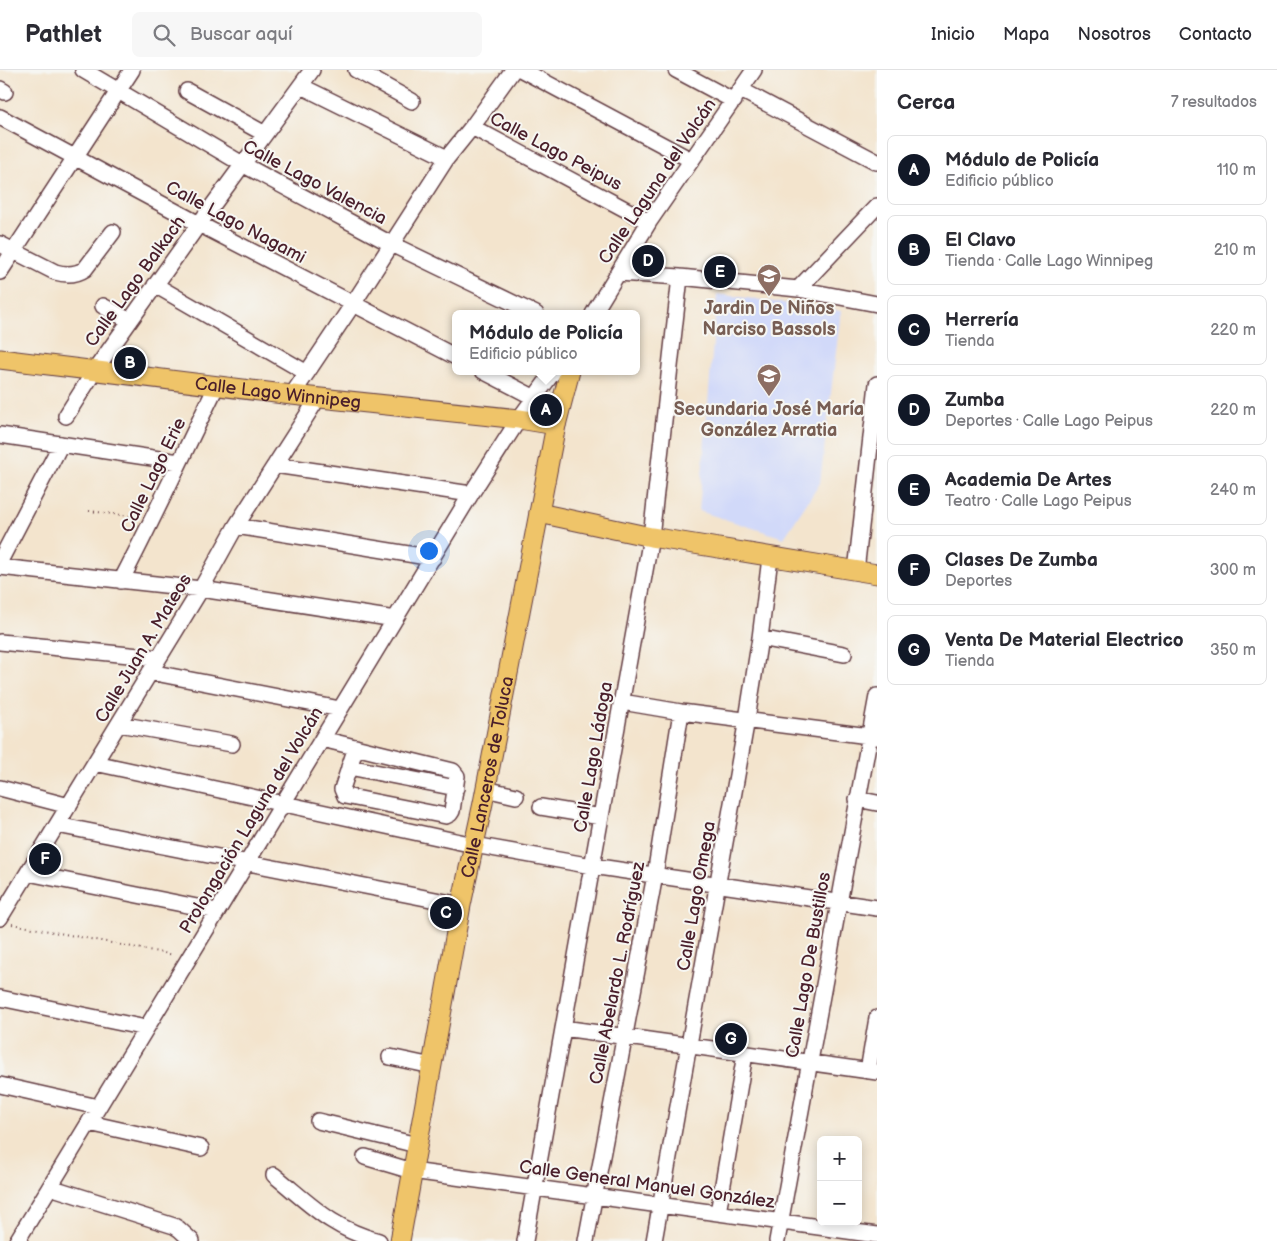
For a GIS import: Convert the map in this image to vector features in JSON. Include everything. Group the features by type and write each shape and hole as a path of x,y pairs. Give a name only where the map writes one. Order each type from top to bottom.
{"main road":[{"name":"Calle Lago Winnipeg","path":"0,359 292,395 519,419 556,425"},
{"name":"Calle Lanceros de Toluca","path":"400,1241 461,905 556,425 569,375"},
{"path":"539,514 770,558 877,574"}],"street":[{"name":"Calle Lago Valencia","path":"83,70 244,165 391,244 528,310"},
{"path":"0,272 132,70"},
{"name":"Calle Lago Balkach","path":"66,416 95,370 155,285 312,70"},
{"path":"356,70 412,101"},
{"path":"292,395 447,158 472,128 513,70"},
{"path":"522,70 691,160"},
{"path":"676,70 737,95 877,162"},
{"name":"Calle Laguna del Volcán","path":"595,310 649,222 754,70"},
{"path":"301,86 447,158"},
{"path":"187,91 265,134"},
{"name":"Calle Lago Nagami","path":"0,117 199,224 452,355"},
{"name":"Calle Lago Peipus","path":"472,128 649,222"},
{"path":"798,289 877,206"},
{"path":"0,244 61,274 80,273 90,263 113,232"},
{"path":"618,273 680,277 798,289 877,304"},
{"name":"Calle Lago Ládoga","path":"525,1241 651,536 680,277"},
{"path":"155,285 307,374"},
{"path":"103,306 130,321"},
{"path":"491,375 535,398"},
{"path":"519,419 551,375"},
{"path":"856,571 871,490 877,384"},
{"name":"Calle Lago Erie","path":"122,581 217,385"},
{"name":"Calle Juan A. Mateos","path":"5,921 7,893 28,873 201,589 236,526 318,398"},
{"name":"Prolongación Laguna del Volcán","path":"17,1241 471,494 519,419"},
{"path":"0,435 179,462"},
{"path":"0,560 60,444"},
{"path":"274,465 471,494"},
{"path":"236,526 432,558"},
{"name":"Calle Lago Omega","path":"654,1241 747,720 770,558"},
{"path":"0,567 201,589 395,619"},
{"path":"760,638 844,654"},
{"path":"0,642 159,658"},
{"path":"150,672 340,709"},
{"name":"Calle Lago De Bustillos","path":"777,1241 857,799 873,737 877,696"},
{"path":"622,702 681,712 873,737"},
{"name":"Calle Abelardo L. Rodríguez","path":"586,1241 655,875 681,712"},
{"path":"119,724 232,744"},
{"path":"322,739 356,747 453,771 456,776 456,788 450,814 446,816 387,806 345,796 342,789 356,747"},
{"path":"95,763 474,846 592,866 877,908"},
{"path":"350,767 456,788"},
{"path":"0,788 69,806"},
{"path":"485,789 516,796"},
{"path":"857,799 877,803"},
{"path":"541,807 601,817"},
{"path":"57,825 461,905"},
{"path":"28,873 217,911"},
{"path":"0,998 146,1028"},
{"path":"563,1028 873,1071 877,1018"},
{"path":"718,1213 744,1054"},
{"path":"390,1057 432,1066"},
{"path":"0,1085 98,1107"},
{"path":"318,1121 417,1145"},
{"path":"89,1123 201,1148"},
{"name":"Calle General Manuel González","path":"365,1157 412,1171 877,1235"},
{"path":"274,1175 325,1218 353,1233 379,1241"},
{"path":"50,1186 174,1226 179,1228 192,1241"}],"path":[{"path":"88,511 153,519"},
{"path":"5,921 188,958"}],"shaded area":[{"name":"Secundaria José María González Arratia","path":"717,294 841,311 820,483 784,538 699,511"}],"place":[{"name":"Zumba","path":"648,261"},
{"name":"Academia De Artes","path":"720,272"},
{"name":"Jardin De Niños Narciso Bassols","path":"769,297"},
{"name":"El Clavo","path":"130,363"},
{"name":"Secundaria José María González Arratia","path":"769,397"},
{"name":"Módulo de Policía","path":"546,410"},
{"name":"Clases De Zumba","path":"45,859"},
{"name":"Herrería","path":"446,913"},
{"name":"Venta De Material Electrico","path":"731,1039"}]}
